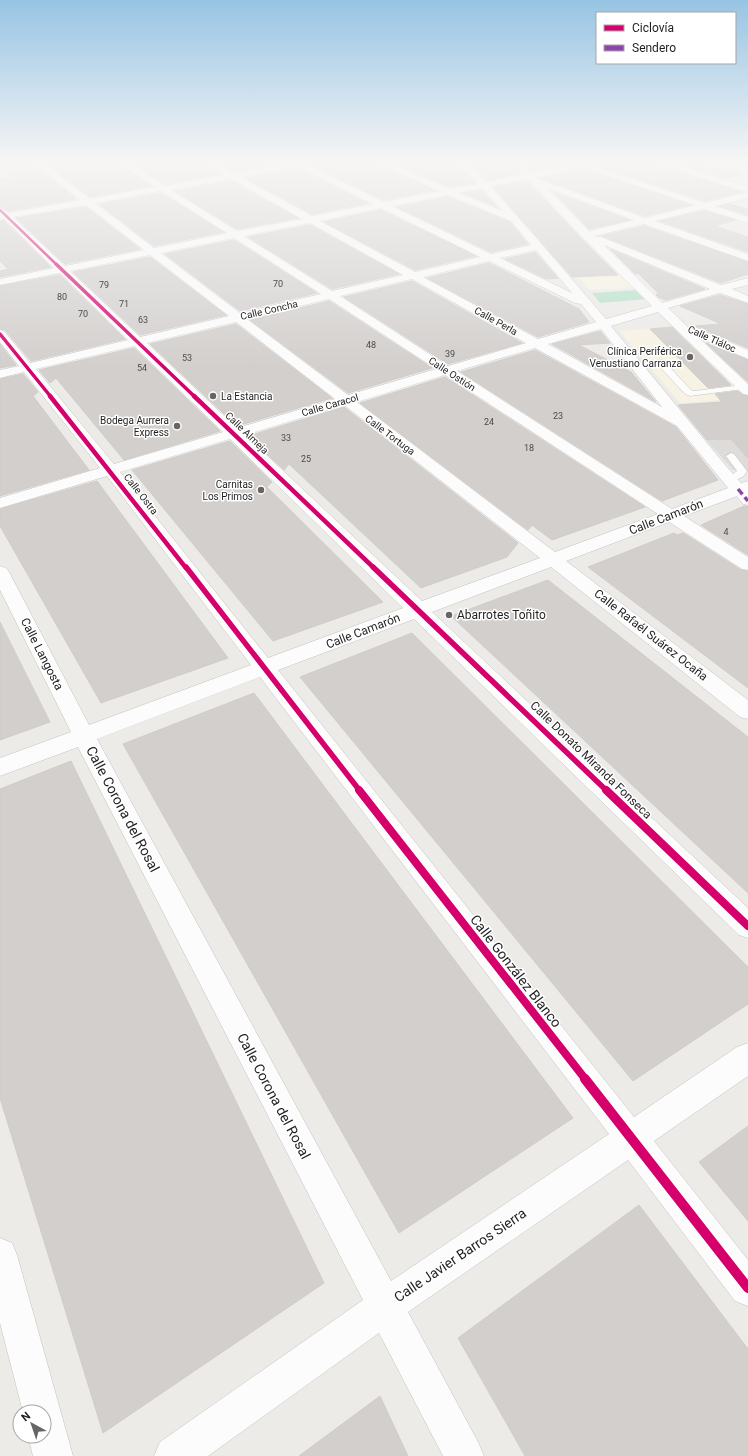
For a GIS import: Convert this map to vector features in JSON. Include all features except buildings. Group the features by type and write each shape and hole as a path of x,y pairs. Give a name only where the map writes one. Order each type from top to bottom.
{"street":[{"name":"Calle Almeja","path":"21,231 63,269 233,434 419,610"},
{"name":"Calle Tortuga","path":"124,231 554,559"},
{"name":"Calle Ostión","path":"228,231 330,295 748,565"},
{"path":"0,282 254,231"},
{"name":"Calle Perla","path":"333,231 682,423"},
{"path":"434,231 585,304"},
{"path":"525,231 603,324 682,423 741,489"},
{"path":"582,231 675,324 746,389"},
{"path":"586,235 602,231"},
{"path":"674,231 748,258"},
{"path":"586,235 748,300"},
{"name":"Calle Concha","path":"0,374 538,246"},
{"name":"Calle Caracol","path":"0,503 748,281"},
{"name":"Calle Tláloc","path":"675,324 748,355"},
{"name":"Calle Ostra","path":"0,334 110,470 265,668"},
{"name":"Calle Camarón","path":"0,767 741,489"},
{"name":"Calle Rafaél Suárez Ocaña","path":"554,559 748,711"},
{"name":"Calle Langosta","path":"0,572 84,736"},
{"name":"Calle Donato Miranda Fonseca","path":"419,610 748,926"},
{"name":"Calle González Blanco","path":"265,668 748,1288"},
{"name":"Calle Corona del Rosal","path":"84,736 464,1456"},
{"name":"Calle Javier Barros Sierra","path":"174,1456 386,1306 748,1058"},
{"path":"0,1255 40,1404"},
{"path":"51,1444 54,1456"}],"lane":[{"path":"660,362 688,392 693,394 746,389"},
{"path":"731,456 742,471 741,489"}],"shaded area":[{"path":"537,231 581,231 637,288 589,290"},
{"path":"650,329 682,335 748,398 680,403 629,343 636,342 629,342 620,331"},
{"path":"731,439 748,449 748,472 733,470 707,441"}],"green space":[{"path":"637,290 647,299 600,303 592,293"}],"marked path":[{"path":"738,489 748,501"}],"cycle path":[{"path":"22,231 748,926"},
{"path":"0,334 110,470 748,1288"}],"place":[{"name":"Clínica Periférica Venustiano Carranza","path":"690,357"},
{"name":"La Estancia","path":"213,396"},
{"name":"Bodega Aurrera Express","path":"177,426"},
{"name":"Carnitas Los Primos","path":"261,490"},
{"name":"Abarrotes Toñito","path":"449,615"}]}
